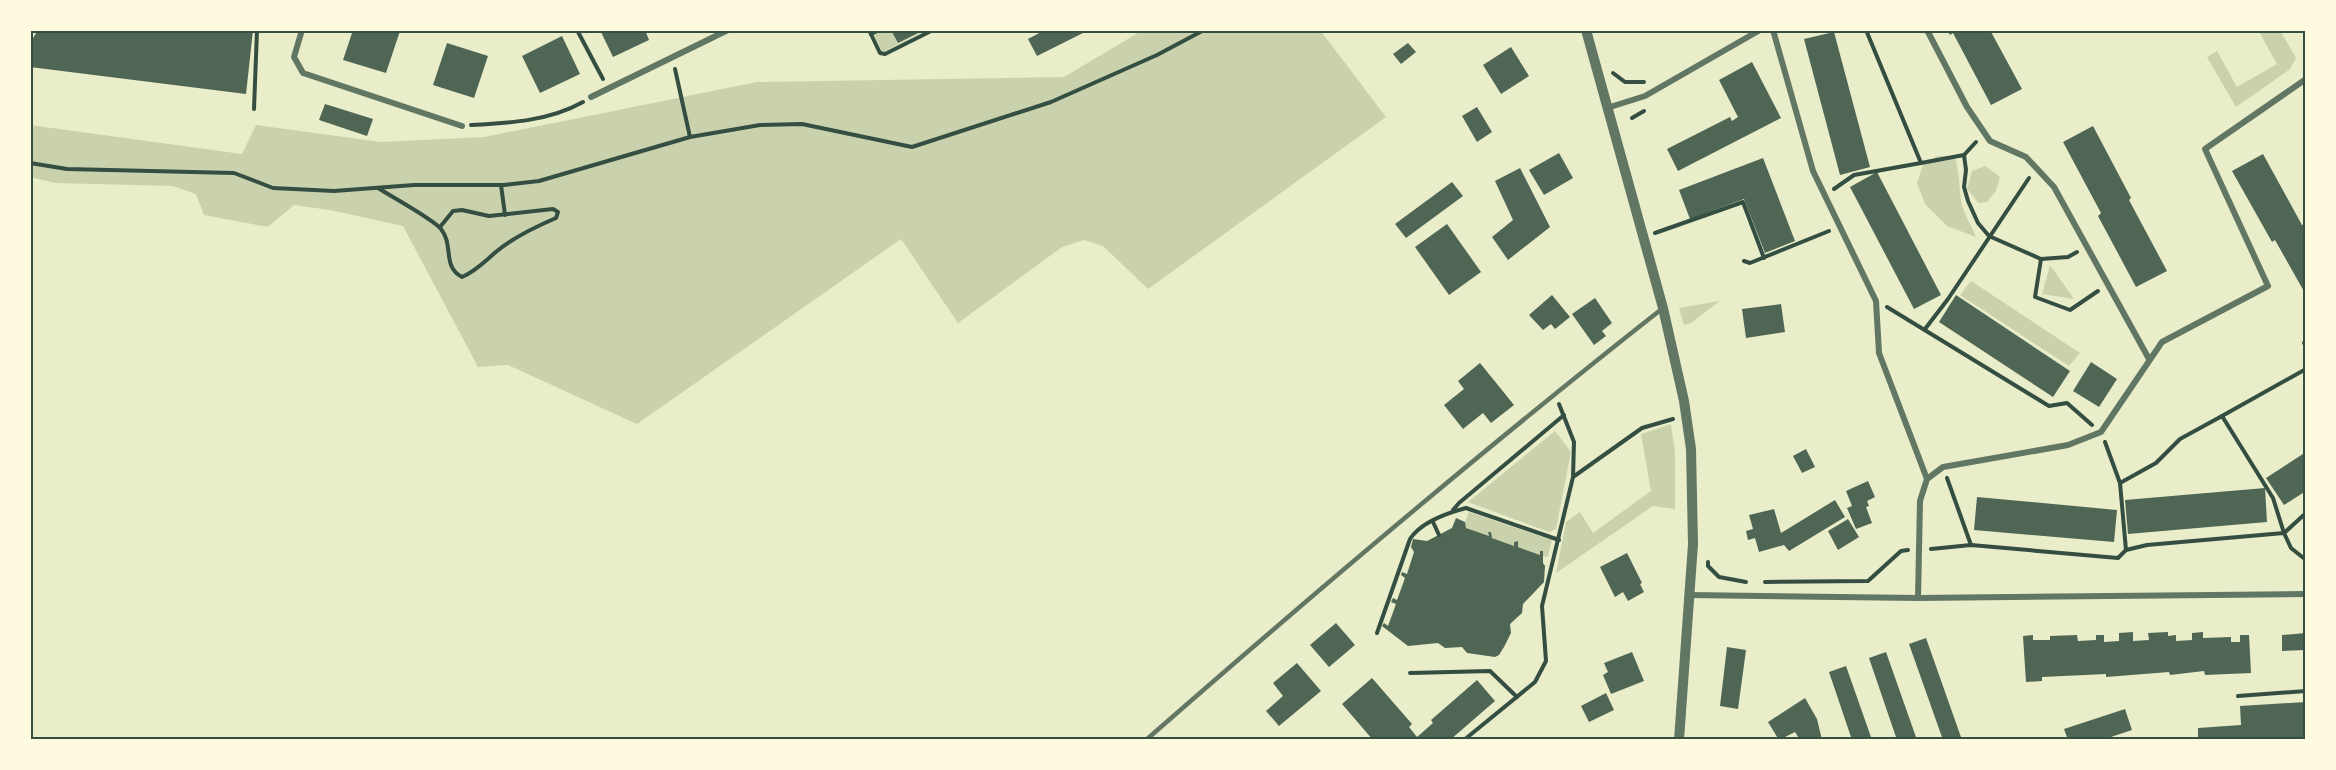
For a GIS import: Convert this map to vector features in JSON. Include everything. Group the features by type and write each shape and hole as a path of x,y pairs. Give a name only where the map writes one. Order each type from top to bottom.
{"street":[{"path":"302,30 294,57 303,73 462,126"},
{"path":"591,97 728,30"},
{"path":"1586,30 1663,308 1684,401 1691,449 1693,525 1679,740"},
{"path":"1607,108 1646,96 1760,30"},
{"path":"1773,30 1813,171 1876,301 1879,353 1927,478"},
{"path":"1927,30 1967,107 1990,141 2026,157 2054,187 2149,359"},
{"path":"1918,598 1920,501 1927,478 1943,466 2068,445 2101,432 2162,342 2268,286 2205,149 2306,79"},
{"path":"1689,595 1918,598 2306,594"}],"lane":[{"path":"1146,740 1451,479 1663,308"}],"path":[{"path":"254,109 257,30"},
{"path":"577,30 607,88"},
{"path":"879,30 870,32 880,53 885,54 933,30"},
{"path":"30,163 67,169 234,173 273,188 334,191 414,185 501,185 538,181 690,137 760,125 802,124 912,147 1051,102 1157,55 1204,30"},
{"path":"1866,30 1921,163"},
{"path":"673,56 690,137"},
{"path":"1611,72 1625,82 1648,82"},
{"path":"462,126 517,122 543,117 571,109 591,97"},
{"path":"1829,192 1854,176 1964,155 1984,132"},
{"path":"1964,155 1966,170 1964,187 1968,201 1978,224 1989,236 2041,259 2068,257 2087,247"},
{"path":"1925,329 1948,299 2036,167"},
{"path":"501,185 505,215"},
{"path":"378,188 440,227 448,240 449,266 454,273 462,277 472,273 498,250 523,233 556,218 558,212 553,209 489,216 462,210 453,211 440,227"},
{"path":"1655,233 1743,202 1764,258"},
{"path":"1744,261 1750,263 1840,227"},
{"path":"2041,259 2035,297 2070,310 2108,284"},
{"path":"1882,297 1886,307"},
{"path":"2120,483 2156,463 2180,439 2306,369"},
{"path":"1452,512 1459,503 1564,415 1574,442 1573,477 1542,606 1546,661 1535,682 1464,740"},
{"path":"2223,416 2273,498 2291,548 2306,560"},
{"path":"1573,477 1642,428 1674,419"},
{"path":"1943,466 1971,544"},
{"path":"1377,633 1410,539 1416,531 1432,522 1466,508 1559,540"},
{"path":"2126,550 2147,545 2284,533 2306,513"},
{"path":"1432,522 1439,535"},
{"path":"1708,555 1708,566 1719,577 1744,582 1868,581 1901,551 1920,549"},
{"path":"1410,673 1490,671 1517,697"},
{"path":"2238,696 2306,691"}],"green space":[{"path":"872,30 926,30 882,51"},
{"path":"1143,30 1320,30 1386,117 1148,289 1103,246 1084,240 1062,247 958,323 901,239 637,424 508,365 478,367 403,226 330,210 294,205 268,227 204,215 196,194 173,186 55,183 30,177 30,125 242,154 256,125 381,142 484,137 757,82 1064,77"},
{"path":"2258,30 2280,30 2296,58 2290,69 2236,107 2207,57 2217,51 2237,87 2277,64"},
{"path":"1937,156 1954,156 1958,169 1962,205 1976,237 1947,226 1925,204 1917,183 1923,165"},
{"path":"1985,166 2000,177 1996,191 1987,202 1979,203 1967,189 1972,171"},
{"path":"2050,265 2074,299 2042,294"},
{"path":"1971,281 2080,353 2069,366 1960,295"},
{"path":"1720,301 1691,323 1684,325 1679,308"},
{"path":"1671,424 1675,452 1675,509 1653,506 1556,573 1566,522 1580,512 1593,533 1651,491 1641,434"},
{"path":"1555,431 1571,452 1556,529 1549,532 1468,502"},
{"path":"1469,512 1552,540 1548,557 1543,556 1543,551 1540,551 1540,555 1518,547 1517,541 1514,542 1514,546 1492,538 1491,532 1488,532 1489,536 1466,528 1465,522"}],"building":[{"path":"38,30 253,30 246,94 30,67 30,43"},
{"path":"353,30 400,31 386,73 343,60"},
{"path":"600,30 645,30 649,40 613,57"},
{"path":"891,30 924,30 898,43"},
{"path":"1045,30 1089,30 1037,56 1028,39"},
{"path":"1947,30 1990,30 2022,89 1991,105 1953,33 1950,35"},
{"path":"1834,32 1870,167 1840,175 1804,39"},
{"path":"562,36 580,74 540,93 522,56"},
{"path":"447,43 488,56 474,98 433,85"},
{"path":"1408,43 1416,52 1401,64 1393,54"},
{"path":"1511,47 1529,76 1501,94 1483,65"},
{"path":"1752,62 1781,118 1678,171 1667,149 1730,117 1732,121 1738,117 1719,80"},
{"path":"325,104 373,119 367,136 319,120"},
{"path":"1477,107 1492,132 1477,142 1462,116"},
{"path":"2093,126 2167,271 2136,287 2098,216 2101,213 2063,142"},
{"path":"1559,153 1573,178 1544,195 1529,170"},
{"path":"2263,154 2302,225 2306,226 2306,295 2275,240 2272,242 2232,171"},
{"path":"1763,158 1795,241 1765,253 1744,199 1690,219 1679,190"},
{"path":"1520,168 1550,227 1508,260 1492,237 1513,220 1495,181"},
{"path":"1877,172 1941,295 1914,309 1850,187"},
{"path":"1452,182 1463,196 1406,238 1395,224"},
{"path":"1447,224 1481,272 1449,295 1415,247"},
{"path":"1552,295 1570,317 1555,329 1551,324 1543,330 1529,315"},
{"path":"1956,295 2070,371 2053,397 1939,322"},
{"path":"1595,298 1612,323 1602,331 1606,336 1594,345 1572,314"},
{"path":"1781,304 1785,332 1746,338 1742,309"},
{"path":"2091,362 2117,379 2099,407 2073,391"},
{"path":"1480,363 1514,405 1491,423 1483,413 1463,429 1444,405 1464,389 1458,381"},
{"path":"1806,449 1815,467 1802,473 1793,456"},
{"path":"2306,452 2306,491 2284,505 2266,478"},
{"path":"1868,481 1875,497 1867,501 1869,506 1866,507 1872,523 1856,529 1847,508 1852,506 1846,491"},
{"path":"2265,488 2267,522 2128,534 2125,500"},
{"path":"1977,497 2117,510 2114,542 1974,530"},
{"path":"1835,500 1845,517 1789,551 1784,545 1759,552 1755,538 1748,540 1746,531 1753,529 1749,515 1774,509 1781,533"},
{"path":"1456,518 1465,522 1466,528 1489,536 1488,532 1491,532 1492,538 1514,546 1514,542 1518,541 1518,547 1540,555 1540,551 1543,551 1544,582 1523,604 1522,613 1510,624 1511,633 1499,655 1495,657 1467,653 1462,647 1445,648 1438,643 1408,646 1382,626 1384,623 1388,626 1396,604 1391,602 1393,598 1397,600 1405,578 1401,575 1402,572 1407,574 1414,552 1411,547 1413,539 1427,541 1452,528"},
{"path":"1848,519 1859,537 1838,550 1828,531"},
{"path":"1627,553 1644,592 1628,601 1623,592 1615,597 1600,567"},
{"path":"1336,623 1355,645 1329,667 1310,645"},
{"path":"2133,632 2133,641 2149,640 2148,633 2168,632 2168,636 2176,635 2176,641 2192,640 2192,633 2203,632 2203,638 2231,637 2231,642 2240,642 2240,635 2249,635 2251,673 2205,675 2204,671 2170,675 2169,672 2106,677 2106,674 2042,677 2042,681 2026,682 2023,636 2033,635 2033,640 2050,640 2050,636 2077,635 2078,641 2096,640 2096,635 2104,635 2104,642 2119,641 2119,633"},
{"path":"2306,633 2306,650 2282,651 2282,635"},
{"path":"1926,638 1962,740 1943,740 1909,644"},
{"path":"1727,647 1746,650 1738,709 1720,706"},
{"path":"1632,652 1644,681 1611,694 1603,675 1608,672 1604,663"},
{"path":"1886,652 1917,740 1897,740 1869,658"},
{"path":"1297,663 1321,691 1279,726 1266,711 1283,696 1273,683"},
{"path":"1846,666 1872,740 1852,740 1829,672"},
{"path":"1372,678 1412,724 1409,727 1417,737 1433,723 1431,720 1477,680 1495,701 1450,740 1373,740 1342,704"},
{"path":"1606,693 1614,710 1589,722 1581,706"},
{"path":"1805,698 1817,719 1822,740 1800,740 1795,732 1779,740 1768,722"},
{"path":"2306,702 2306,738 2198,740 2198,728 2241,725 2240,706"},
{"path":"2125,709 2132,730 2102,740 2068,740 2064,729"}]}
